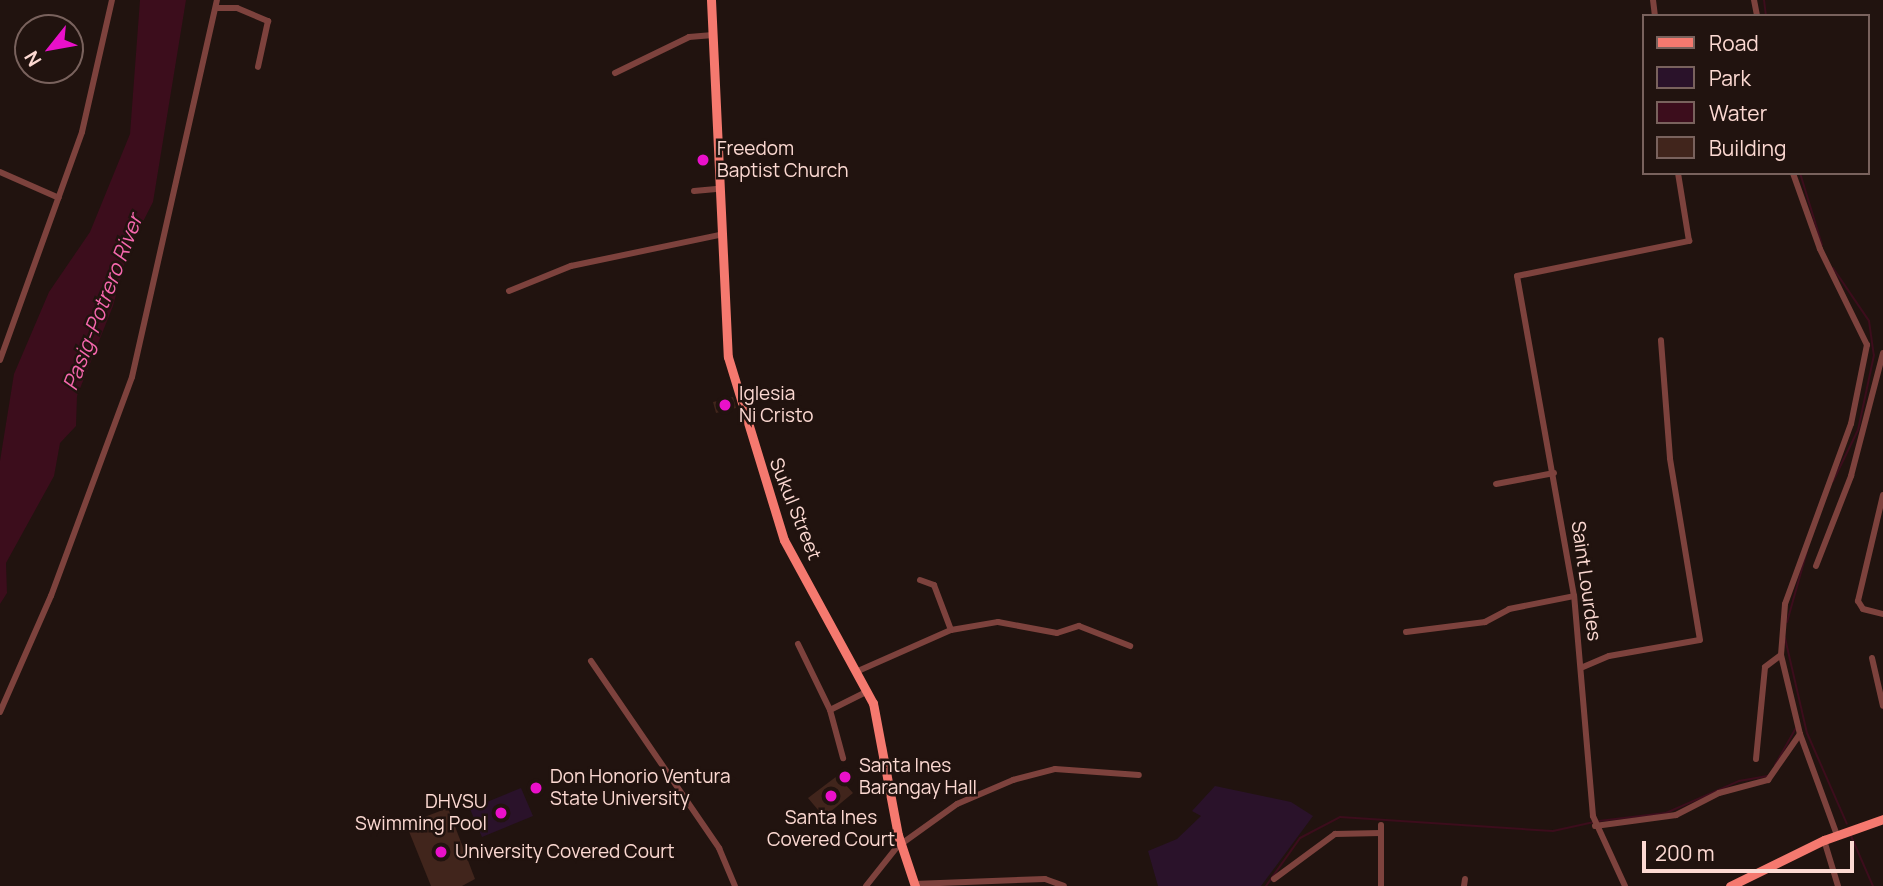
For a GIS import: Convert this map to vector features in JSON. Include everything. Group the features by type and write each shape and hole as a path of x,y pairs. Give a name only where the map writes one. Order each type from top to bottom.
{"street":[{"path":"0,360 82,132 112,0"},
{"path":"0,712 51,596 132,377 217,0"},
{"name":"Sukul Street","path":"711,0 720,235 728,357 761,476 793,558 868,691 902,845 915,885"},
{"path":"216,8 237,8 268,21 258,67"},
{"path":"615,73 689,37 713,35"},
{"path":"0,173 59,198"},
{"name":"Saint Lourdes","path":"1625,886 1594,823 1583,667 1574,596 1555,473 1517,276 1689,241 1678,175"},
{"path":"1794,175 1820,249 1867,345 1852,424 1785,604 1781,655 1796,720 1837,835"},
{"path":"694,191 719,189"},
{"path":"509,291 570,267 720,235"},
{"path":"1583,667 1609,656 1700,639 1670,458 1661,340"},
{"path":"1816,566 1851,476 1883,354"},
{"path":"1496,484 1555,473"},
{"path":"1883,495 1858,601 1863,609 1883,614"},
{"path":"920,580 934,585 951,630"},
{"path":"1406,632 1485,622 1509,609 1574,596"},
{"path":"858,671 951,630 998,622 1057,633 1079,626 1130,646"},
{"path":"798,644 830,710 843,758"},
{"path":"1756,759 1762,681 1768,663 1781,655"},
{"path":"1872,658 1883,705"},
{"path":"592,661 719,848 735,886"},
{"path":"830,710 868,691"},
{"path":"1594,823 1676,815 1719,793 1768,780 1800,731"},
{"path":"866,886 902,845 957,804 1033,773 1139,775"},
{"path":"1730,886 1824,840 1883,819"},
{"path":"1381,825 1381,886"},
{"path":"1274,879 1335,834 1381,833"},
{"path":"1824,840 1838,886"},
{"path":"915,885 1045,879 1063,886"}],"green space":[{"path":"1215,786 1291,802 1313,816 1261,886 1158,886 1148,851 1177,839 1201,816 1192,811"},
{"name":"DHVSU Swimming Pool","path":"521,788 533,816 482,837 470,809"}],"water":[{"name":"Pasig-Potrero River","path":"140,0 186,0 153,202 128,251 113,306 77,396 76,426 60,443 54,476 6,563 7,593 0,604 0,461 14,374 49,292 90,232 130,134"}],"building":[{"name":"Iglesia Ni Cristo","path":"733,397 736,408 716,413 713,402"},
{"name":"Santa Ines Covered Court","path":"845,770 852,778 845,784 853,793 824,817 808,798"},
{"name":"University Covered Court","path":"448,808 475,879 462,886 431,886 406,824"}],"waterway":[{"path":"1764,0 1766,14"},
{"path":"1801,175 1822,245"},
{"path":"1833,268 1869,321 1874,355 1858,430 1833,481"},
{"path":"1787,622 1807,551"},
{"path":"1785,638 1807,733 1847,824"},
{"path":"1775,765 1796,728"},
{"path":"1599,821 1666,813 1739,781 1768,776"},
{"path":"1266,886 1300,838 1340,817 1553,831 1594,822"},
{"path":"1851,836 1873,886"}],"place":[{"name":"Freedom Baptist Church","path":"703,160"},
{"name":"Iglesia Ni Cristo","path":"725,405"},
{"name":"Santa Ines Barangay Hall","path":"845,777"},
{"name":"Don Honorio Ventura State University","path":"536,788"},
{"name":"Santa Ines Covered Court","path":"831,796"},
{"name":"DHVSU Swimming Pool","path":"501,813"},
{"name":"University Covered Court","path":"441,852"}]}
